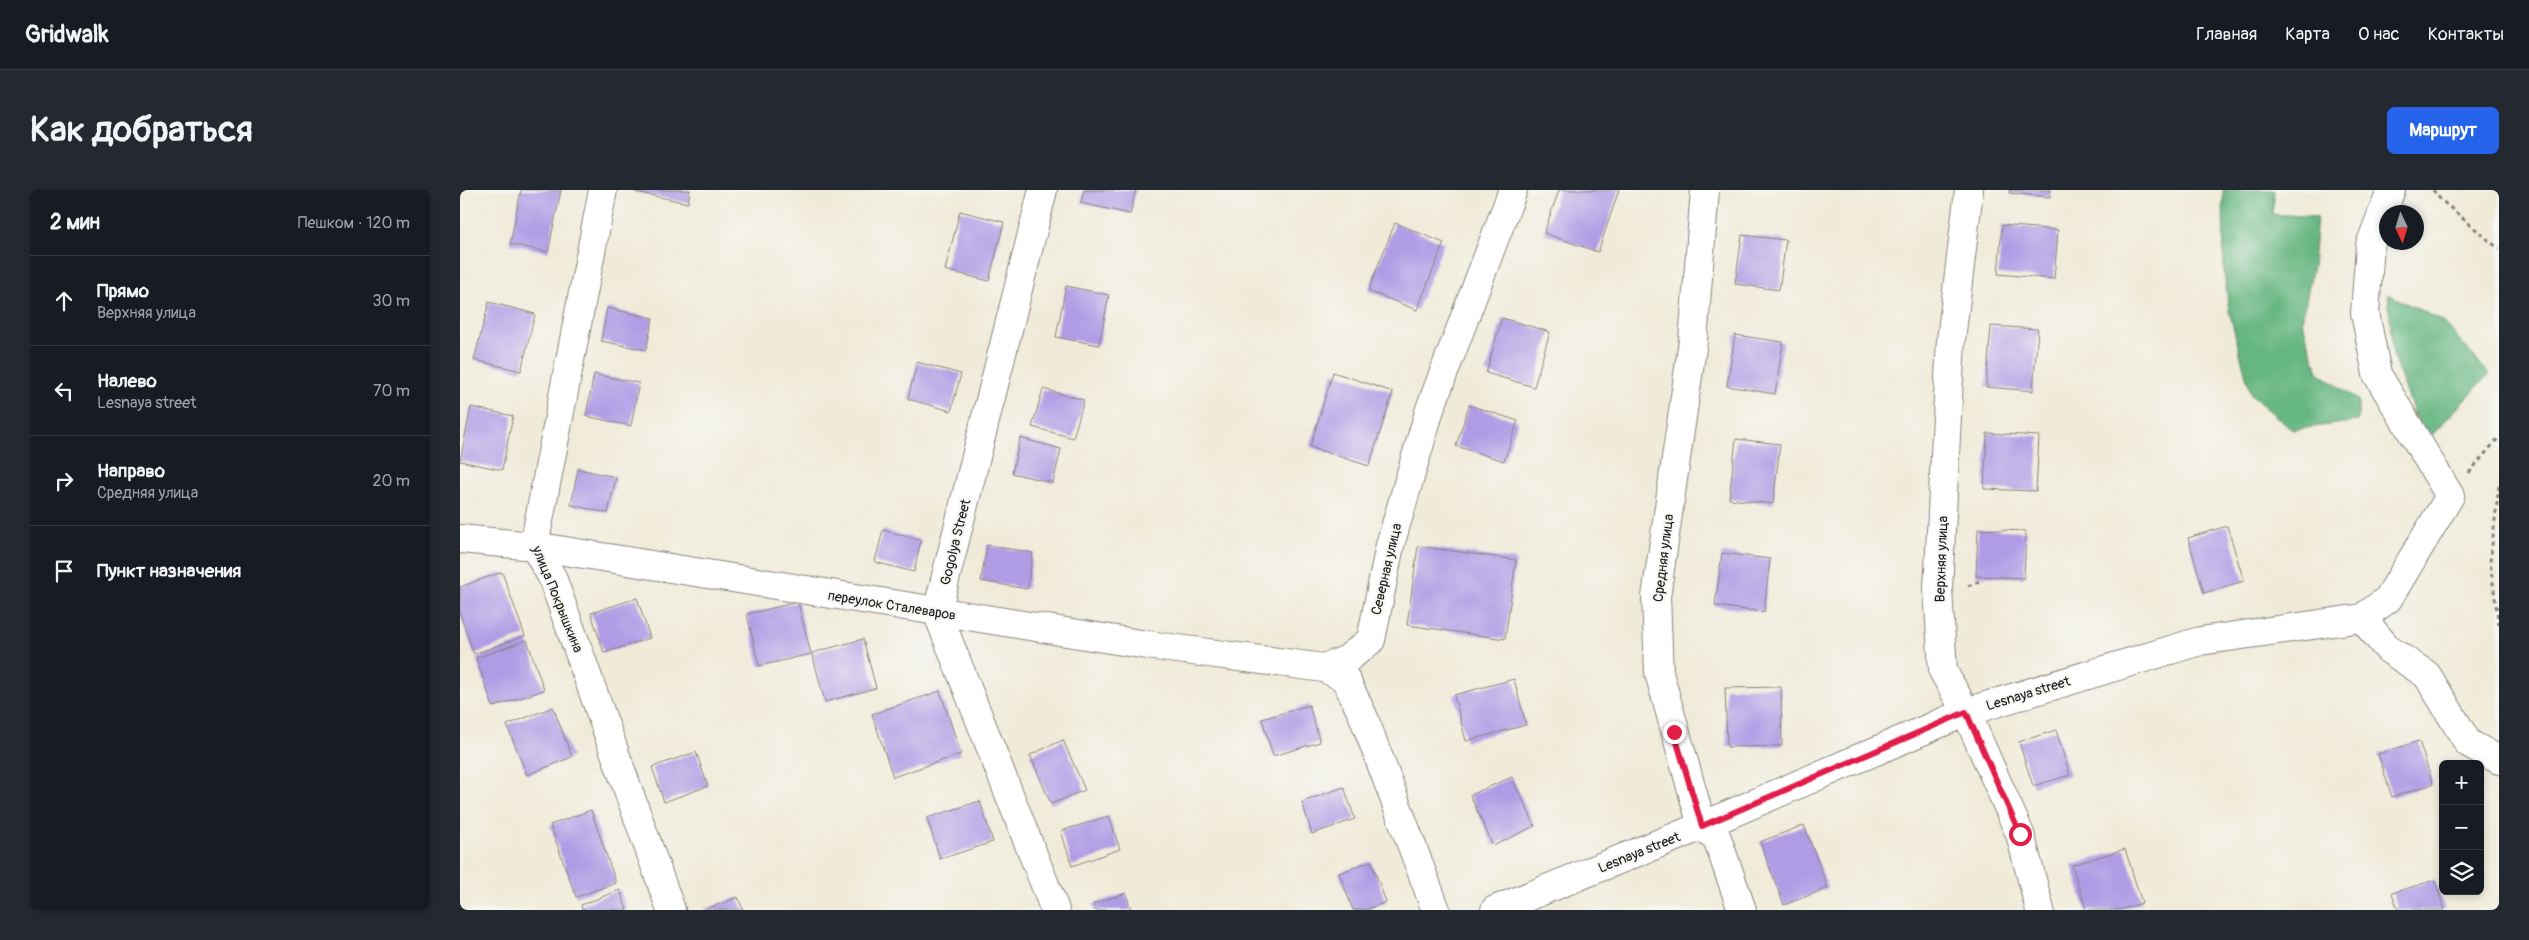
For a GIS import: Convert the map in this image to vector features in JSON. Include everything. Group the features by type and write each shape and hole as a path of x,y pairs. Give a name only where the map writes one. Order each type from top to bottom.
{"street":[{"name":"улица Покрышкина","path":"603,190 534,546 552,577 671,910"},
{"name":"Gogolya Street","path":"937,612 1043,190"},
{"name":"Северная улица","path":"1324,668 1346,660 1371,640 1390,545 1430,409 1513,190"},
{"name":"Средняя улица","path":"1705,190 1693,341 1656,597 1659,673 1702,826 1717,838 1742,910"},
{"name":"Верхняя улица","path":"1969,190 1951,340 1938,589 1944,671 1966,712 2020,834 2040,910"},
{"path":"2391,190 2370,245 2365,313 2375,366 2377,374 2450,496 2388,599 2362,618 2388,649 2427,675 2468,743 2499,760"},
{"name":"переулок Сталеваров","path":"460,539 534,546 1147,645 1324,668"},
{"path":"937,612 1055,910"},
{"name":"Lesnaya street","path":"1495,910 1702,826 1966,712 2200,641 2362,618"},
{"path":"1324,668 1345,678 1364,718 1436,910"}],"path":[{"path":"2433,190 2440,199 2499,249"},
{"path":"2450,496 2499,437"},
{"path":"2499,486 2490,562 2499,626"}],"green space":[{"path":"2223,190 2275,190 2272,214 2317,217 2313,266 2302,321 2318,372 2358,400 2358,421 2292,430 2251,395 2229,311 2224,272"},
{"path":"2388,294 2444,322 2489,374 2432,435 2417,420 2393,356"}],"building":[{"path":"521,190 561,190 548,252 510,244"},
{"path":"635,190 690,190 688,203 635,192"},
{"path":"1084,190 1136,190 1130,214 1081,203"},
{"path":"1559,190 1619,190 1598,252 1544,233"},
{"path":"2010,190 2051,190 2050,197 2009,193"},
{"path":"960,211 1004,222 989,281 945,270"},
{"path":"1395,223 1444,243 1417,310 1368,291"},
{"path":"2002,225 2058,230 2054,279 1998,274"},
{"path":"1742,235 1786,240 1779,290 1735,284"},
{"path":"1066,286 1109,295 1099,345 1056,337"},
{"path":"489,302 535,314 521,371 474,360"},
{"path":"607,308 653,318 646,350 601,341"},
{"path":"1502,318 1550,332 1534,387 1486,373"},
{"path":"1991,326 2038,329 2033,391 1986,387"},
{"path":"1735,335 1783,342 1775,394 1727,386"},
{"path":"917,362 961,374 951,411 908,399"},
{"path":"1333,372 1393,392 1369,466 1310,447"},
{"path":"594,374 639,383 631,426 586,416"},
{"path":"1043,389 1084,400 1073,438 1032,427"},
{"path":"1469,405 1518,421 1504,461 1456,446"},
{"path":"471,407 513,416 502,470 460,461"},
{"path":"1987,433 2039,436 2036,491 1984,489"},
{"path":"1020,438 1061,449 1053,483 1012,473"},
{"path":"1736,439 1780,444 1773,504 1729,499"},
{"path":"578,469 616,477 608,513 571,505"},
{"path":"2227,526 2244,581 2204,593 2188,538"},
{"path":"1978,529 2026,531 2024,578 1976,576"},
{"path":"883,530 921,540 914,572 875,562"},
{"path":"987,545 1033,553 1027,589 981,581"},
{"path":"1418,546 1516,560 1505,639 1407,625"},
{"path":"1722,553 1770,559 1764,612 1715,606"},
{"path":"502,572 525,636 474,654 460,614 460,587"},
{"path":"637,598 650,638 604,653 591,613"},
{"path":"798,602 811,654 759,666 747,614"},
{"path":"863,639 876,688 825,702 812,653"},
{"path":"527,640 544,690 493,707 476,658"},
{"path":"1514,679 1526,725 1466,741 1454,695"},
{"path":"1781,687 1782,746 1727,747 1725,688"},
{"path":"940,691 961,754 893,777 872,714"},
{"path":"1309,705 1320,742 1273,756 1262,719"},
{"path":"553,707 572,757 527,775 507,725"},
{"path":"2056,730 2070,775 2033,786 2019,742"},
{"path":"1063,740 1085,790 1051,804 1030,755"},
{"path":"2419,741 2433,784 2392,797 2378,754"},
{"path":"696,752 708,786 664,802 652,767"},
{"path":"1512,777 1535,826 1493,846 1470,795"},
{"path":"1344,787 1355,819 1312,834 1302,802"},
{"path":"980,801 993,842 940,859 927,818"},
{"path":"591,810 616,883 576,897 550,825"},
{"path":"1109,816 1120,849 1072,866 1061,831"},
{"path":"1804,825 1828,888 1784,905 1760,842"},
{"path":"2125,849 2142,903 2119,910 2086,910 2072,865"},
{"path":"1371,861 1386,902 1365,910 1353,910 1339,873"},
{"path":"2435,880 2445,910 2398,910 2392,893"},
{"path":"620,890 627,910 582,910 581,905"},
{"path":"1126,893 1131,910 1095,910 1093,904"},
{"path":"738,897 743,910 703,910"}],"route":[{"path":"1674,732 1702,826 1966,712 2020,834"}]}
